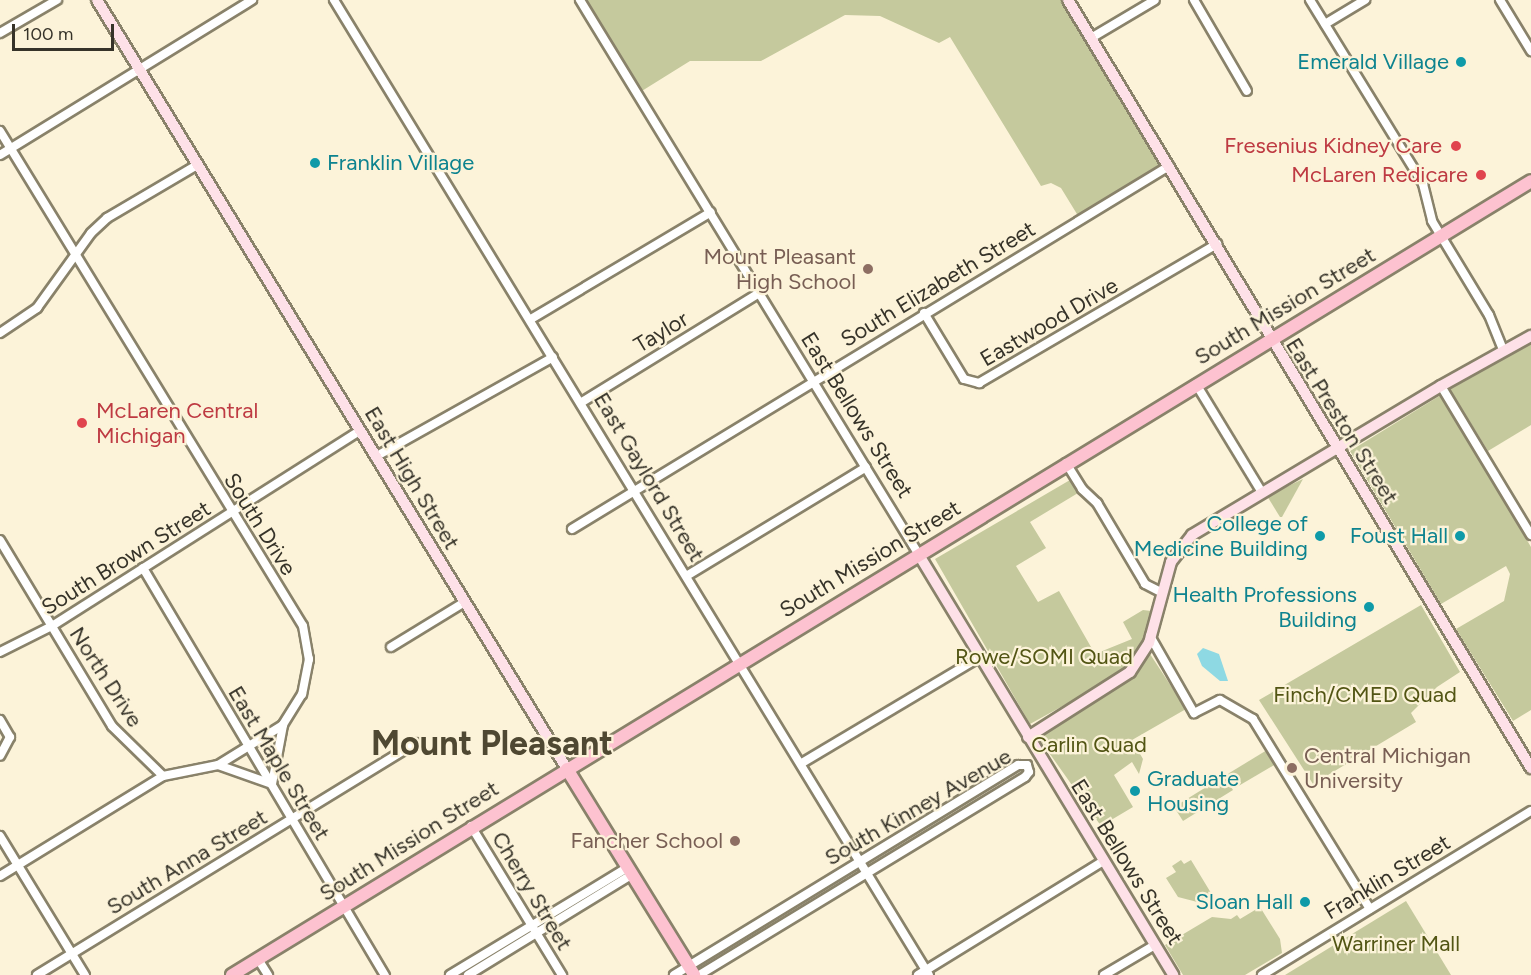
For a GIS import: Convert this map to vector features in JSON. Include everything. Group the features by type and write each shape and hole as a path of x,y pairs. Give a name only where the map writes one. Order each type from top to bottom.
{"main road":[{"name":"South Mission Street","path":"232,975 471,826 1531,181"},
{"name":"East High Street","path":"567,769 691,971"}],"street":[{"path":"0,33 57,0"},
{"name":"East High Street","path":"97,0 463,603 567,769"},
{"path":"0,155 252,0"},
{"name":"East Gaylord Street","path":"334,0 862,860 925,973"},
{"name":"East Bellows Street","path":"580,0 866,467 1102,862 1173,975"},
{"name":"East Preston Street","path":"1068,0 1217,244 1269,339 1531,768"},
{"path":"1091,38 1155,0"},
{"path":"1194,0 1247,91"},
{"path":"1310,0 1423,184 1429,214 1489,315 1503,350"},
{"path":"1324,24 1365,0"},
{"path":"1500,0 1531,51"},
{"name":"South Drive","path":"0,130 303,626 307,641 307,678 283,725"},
{"path":"0,333 37,308 76,254 107,218 197,165"},
{"name":"South Elizabeth Street","path":"572,529 1169,166"},
{"path":"531,319 711,212"},
{"name":"Eastwood Drive","path":"924,313 964,379 979,383 1217,244"},
{"name":"Taylor","path":"582,402 759,293"},
{"path":"1028,737 1121,681 1140,659 1150,636 1171,562 1187,539 1261,491 1531,336"},
{"path":"375,457 554,357"},
{"path":"1196,384 1261,491"},
{"path":"1441,386 1531,535"},
{"name":"South Brown Street","path":"0,652 52,626 359,431"},
{"path":"1066,463 1082,489 1097,503 1145,584 1161,592"},
{"path":"688,575 866,467"},
{"name":"North Drive","path":"0,540 112,726 163,776"},
{"name":"East Maple Street","path":"143,568 385,975"},
{"path":"392,647 463,603"},
{"path":"1150,636 1194,713 1220,700 1253,719 1370,909"},
{"path":"802,763 980,657"},
{"path":"0,720 10,737 0,756"},
{"path":"0,876 163,776 218,765 283,725"},
{"path":"218,765 272,784 283,725"},
{"name":"South Anna Street","path":"37,975 416,743"},
{"name":"South Kinney Avenue","path":"674,975 691,971 862,860 1020,764 1028,767 1025,777 699,975"},
{"name":"Franklin Street","path":"1262,975 1531,811"},
{"name":"Cherry Street","path":"471,826 562,975"},
{"path":"0,836 85,975"},
{"path":"925,973 1102,862"},
{"path":"450,975 533,930 630,871"},
{"path":"468,975 533,930"},
{"path":"1104,975 1155,945"},
{"path":"258,959 268,975"}],"green space":[{"path":"579,0 1068,0 1169,166 1080,219 1061,188 1051,183 1041,186 950,37 939,43 880,16 845,15 761,61 690,61 637,94"},
{"path":"1531,344 1531,425 1488,451 1449,388"},
{"path":"1441,395 1531,547 1531,710 1513,721 1456,629 1504,601 1510,574 1506,566 1441,604 1350,451"},
{"path":"1303,479 1282,517 1280,517 1267,496"},
{"name":"Rowe/SOMI Quad","path":"1070,480 1078,493 1030,522 1046,548 1016,566 1038,602 1059,591 1095,654 1132,639 1123,622 1143,610 1151,611 1146,639 1126,671 1030,724 935,559"},
{"name":"Finch/CMED Quad","path":"1421,605 1460,672 1437,687 1411,713 1416,722 1313,784 1259,700"},
{"name":"Carlin Quad","path":"1150,654 1186,709 1132,740 1143,759 1139,774 1132,762 1114,775 1133,807 1101,826 1035,733 1110,688"},
{"path":"1267,750 1276,764 1235,788 1226,775"},
{"path":"1224,776 1233,790 1183,821 1174,807"},
{"path":"1181,860 1184,864 1191,860 1211,893 1205,904 1178,897 1166,878 1176,872 1172,866"},
{"name":"Warriner Mall","path":"1406,901 1451,975 1285,975"},
{"path":"1260,907 1280,939 1282,953 1245,975 1183,975 1165,945 1212,917 1231,919 1237,915 1240,919"}],"water":[{"path":"1203,648 1219,654 1228,681 1220,681 1202,666 1197,654"}],"place":[{"name":"Emerald Village","path":"1461,62"},
{"name":"Fresenius Kidney Care","path":"1456,146"},
{"name":"Franklin Village","path":"315,163"},
{"name":"McLaren Redicare","path":"1481,175"},
{"name":"Mount Pleasant High School","path":"868,269"},
{"name":"McLaren Central Michigan","path":"82,423"},
{"name":"College of Medicine Building","path":"1320,536"},
{"name":"Foust Hall","path":"1460,536"},
{"name":"Health Professions Building","path":"1369,607"},
{"name":"Central Michigan University","path":"1292,768"},
{"name":"Graduate Housing","path":"1135,791"},
{"name":"Fancher School","path":"735,841"},
{"name":"Sloan Hall","path":"1305,902"}],"district":[{"name":"Mount Pleasant","path":"492,744"}]}
